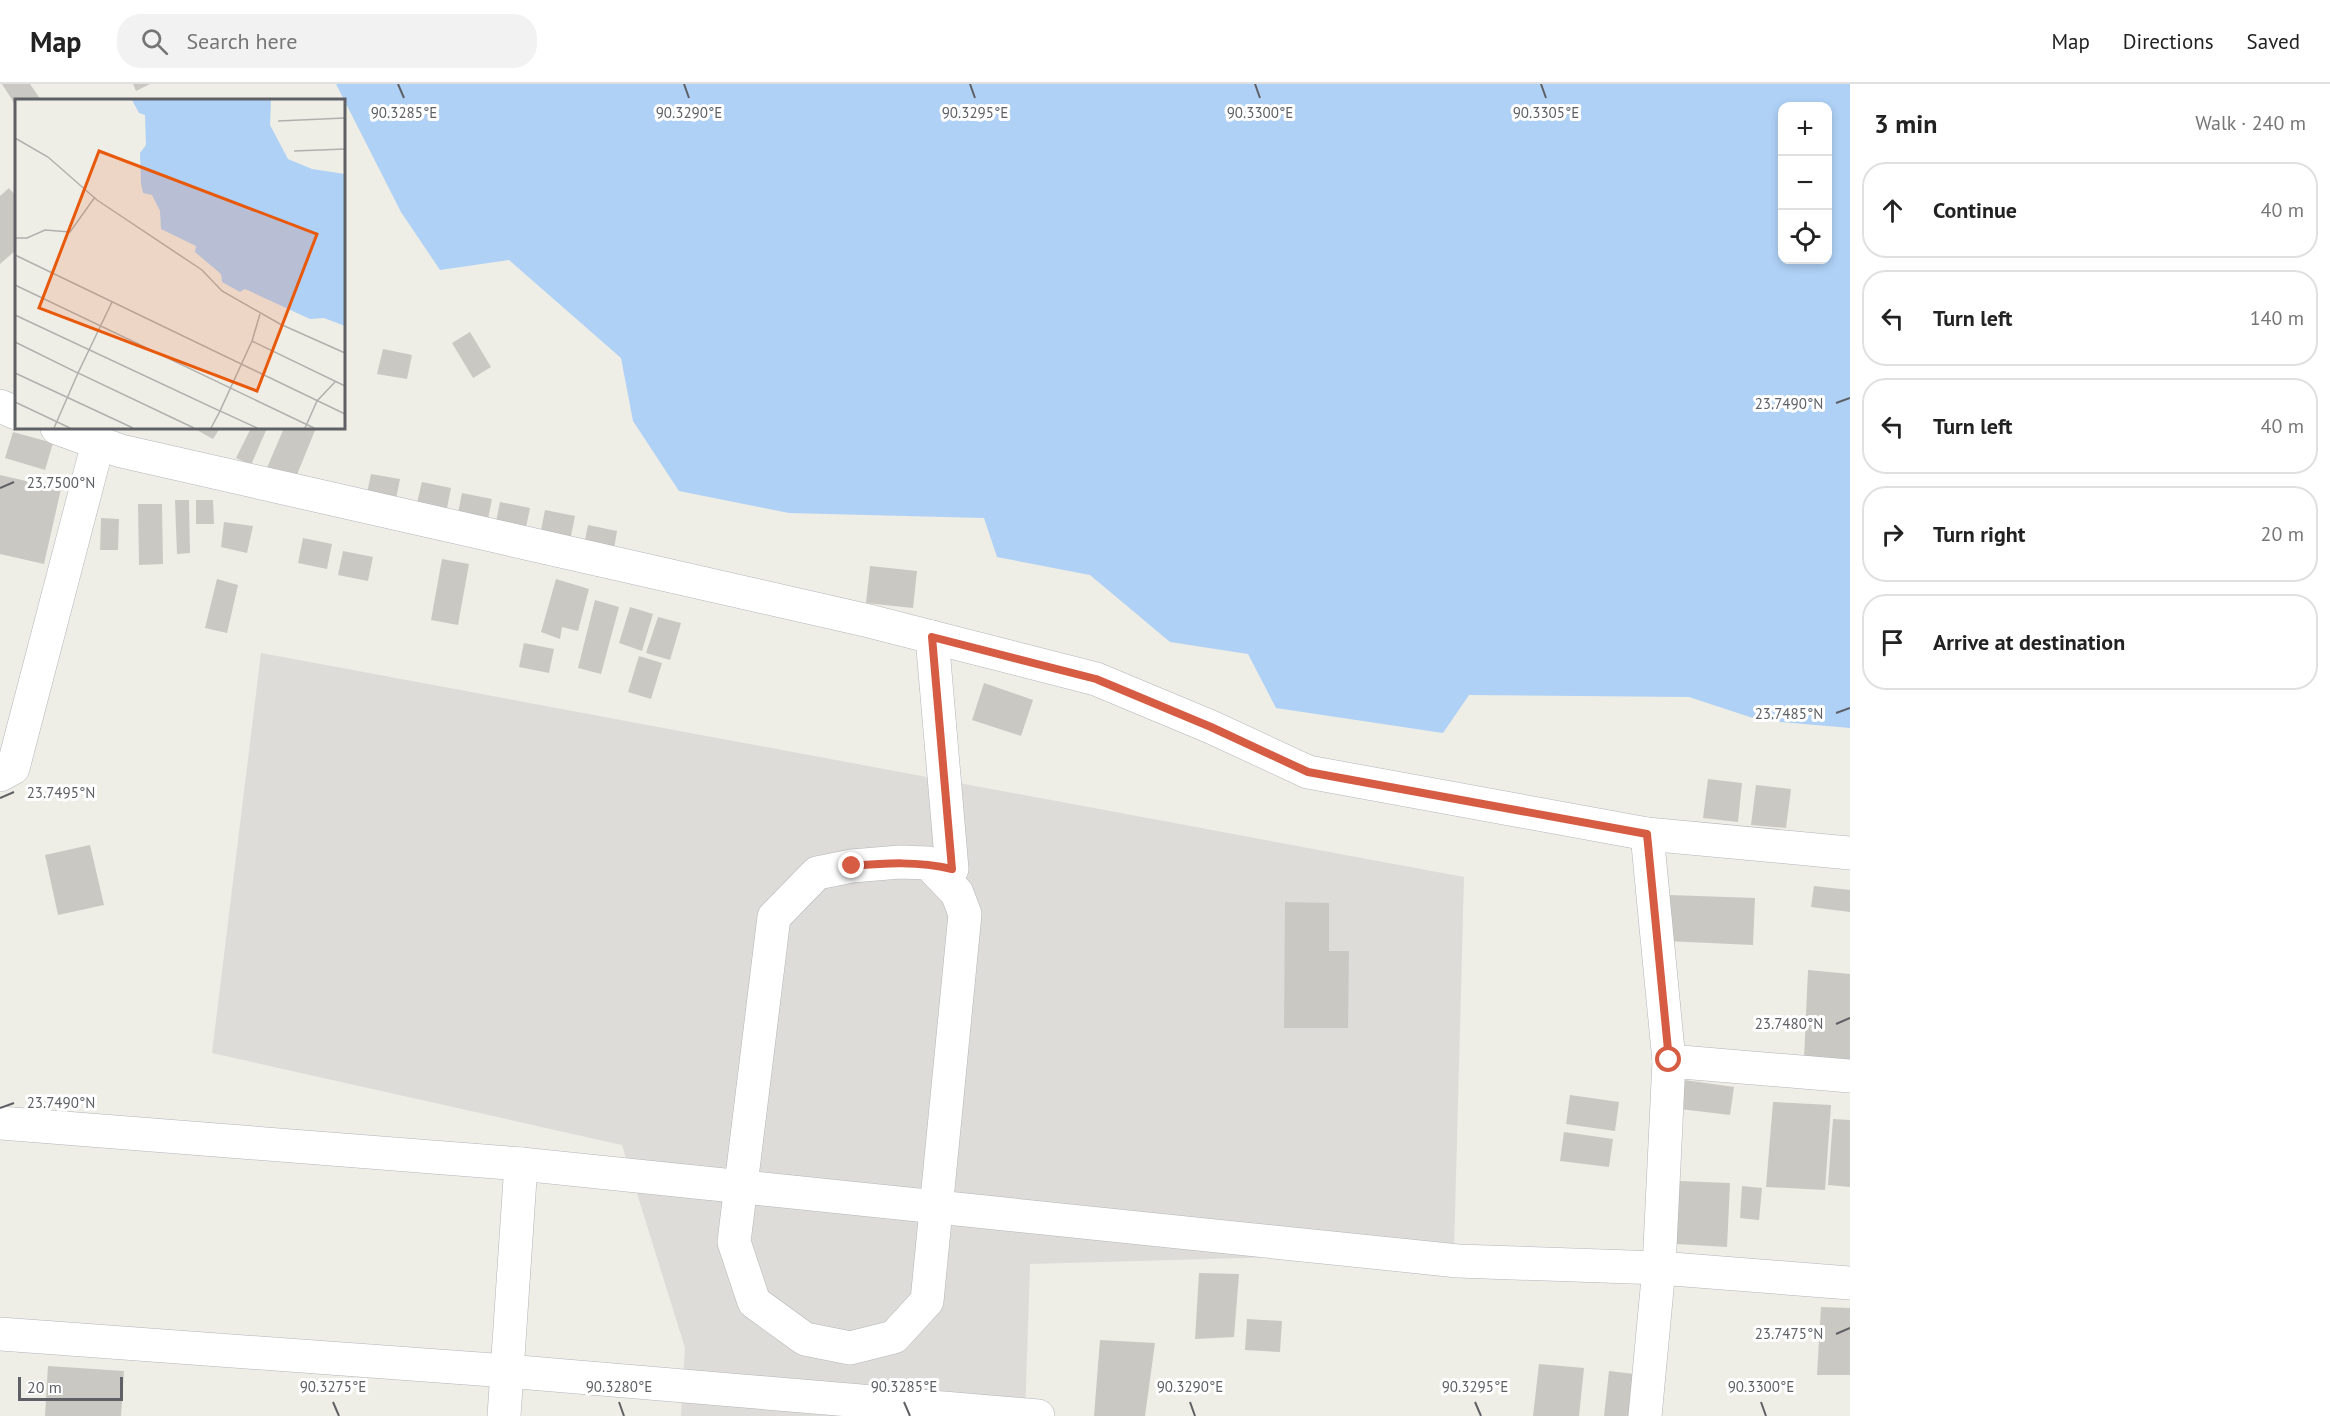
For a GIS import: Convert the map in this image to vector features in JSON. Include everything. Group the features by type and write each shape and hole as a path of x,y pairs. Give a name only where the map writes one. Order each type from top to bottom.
{"street":[{"path":"0,406 15,413"},
{"path":"60,429 121,451 932,637 1096,679 1211,727 1308,772 1647,834 1850,854"},
{"path":"0,775 13,768 98,443"},
{"path":"928,863 957,893 965,914 927,1300 894,1337 850,1348 805,1339 754,1302 734,1242 774,917 817,873 852,866 900,862 928,863 952,869 932,637"},
{"path":"1646,1416 1659,1268 1669,1060 1647,834"},
{"path":"1669,1060 1850,1076"},
{"path":"0,1124 521,1164 1458,1261 1659,1268 1850,1282"},
{"path":"504,1416 521,1164"},
{"path":"0,1334 507,1371 1038,1416"}],"shaded area":[{"path":"261,653 1464,877 1454,1252 1030,1264 1025,1416 681,1416 685,1348 622,1145 212,1053"}],"water":[{"path":"336,84 1850,84 1850,728 1759,720 1689,697 1469,695 1443,733 1276,708 1248,654 1170,642 1090,575 997,557 984,518 789,513 679,491 633,421 621,358 509,260 440,270 401,212"}],"building":[{"path":"2,84 30,84 40,99 15,99 15,104"},
{"path":"133,84 150,84 136,91"},
{"path":"9,188 15,195 15,251 0,264 0,196"},
{"path":"470,332 491,367 473,378 452,343"},
{"path":"383,349 412,355 407,379 377,374"},
{"path":"195,429 219,429 213,439"},
{"path":"250,429 267,429 251,465 236,458"},
{"path":"284,429 316,429 296,477 266,470"},
{"path":"13,432 53,443 45,470 5,458"},
{"path":"371,474 400,479 395,504 366,498"},
{"path":"0,475 61,489 44,564 0,554"},
{"path":"422,482 451,488 446,513 416,507"},
{"path":"462,493 492,499 487,524 457,518"},
{"path":"175,500 189,500 190,553 177,554"},
{"path":"196,500 213,500 214,524 196,524"},
{"path":"500,502 530,508 525,532 495,527"},
{"path":"138,504 162,504 163,564 139,565"},
{"path":"545,510 575,516 570,541 540,535"},
{"path":"101,518 119,519 118,550 100,550"},
{"path":"224,522 253,526 247,553 221,547"},
{"path":"588,525 617,531 613,555 583,550"},
{"path":"303,538 332,544 327,569 298,563"},
{"path":"343,551 373,557 368,581 338,575"},
{"path":"442,559 469,564 458,625 431,620"},
{"path":"870,566 917,571 913,608 866,603"},
{"path":"217,579 238,585 227,633 205,628"},
{"path":"556,579 589,589 578,631 562,627 560,639 541,632"},
{"path":"595,600 619,607 601,674 578,668"},
{"path":"630,607 653,614 642,651 619,643"},
{"path":"658,617 681,623 670,660 646,653"},
{"path":"524,643 554,649 549,673 519,667"},
{"path":"639,656 662,663 651,699 628,692"},
{"path":"984,683 1033,700 1021,736 972,720"},
{"path":"1708,779 1742,783 1738,822 1703,818"},
{"path":"1756,785 1791,789 1786,828 1751,825"},
{"path":"90,845 104,905 58,915 45,855"},
{"path":"1814,886 1850,890 1850,912 1811,907"},
{"path":"1669,895 1755,898 1753,945 1666,941"},
{"path":"1285,902 1329,903 1329,951 1349,951 1348,1028 1284,1028"},
{"path":"1808,970 1850,974 1850,1062 1804,1058"},
{"path":"1684,1080 1734,1087 1730,1115 1680,1109"},
{"path":"1570,1095 1619,1102 1615,1131 1566,1124"},
{"path":"1773,1102 1831,1105 1825,1190 1766,1187"},
{"path":"1833,1119 1850,1120 1850,1187 1828,1185"},
{"path":"1564,1132 1613,1139 1609,1167 1560,1161"},
{"path":"1679,1181 1730,1183 1727,1247 1676,1244"},
{"path":"1742,1186 1762,1188 1759,1220 1740,1218"},
{"path":"1199,1273 1239,1274 1234,1337 1195,1339"},
{"path":"1821,1307 1850,1308 1850,1375 1817,1375"},
{"path":"1247,1319 1282,1321 1280,1352 1245,1350"},
{"path":"1100,1340 1155,1343 1145,1416 1094,1416"},
{"path":"1539,1364 1584,1368 1579,1416 1533,1416"},
{"path":"48,1366 124,1371 121,1416 45,1416"},
{"path":"1609,1371 1643,1375 1637,1416 1604,1416"}],"route":[{"path":"852,866 900,862 928,863 952,869 932,637 1096,679 1211,727 1308,772 1647,834 1669,1060"}]}
